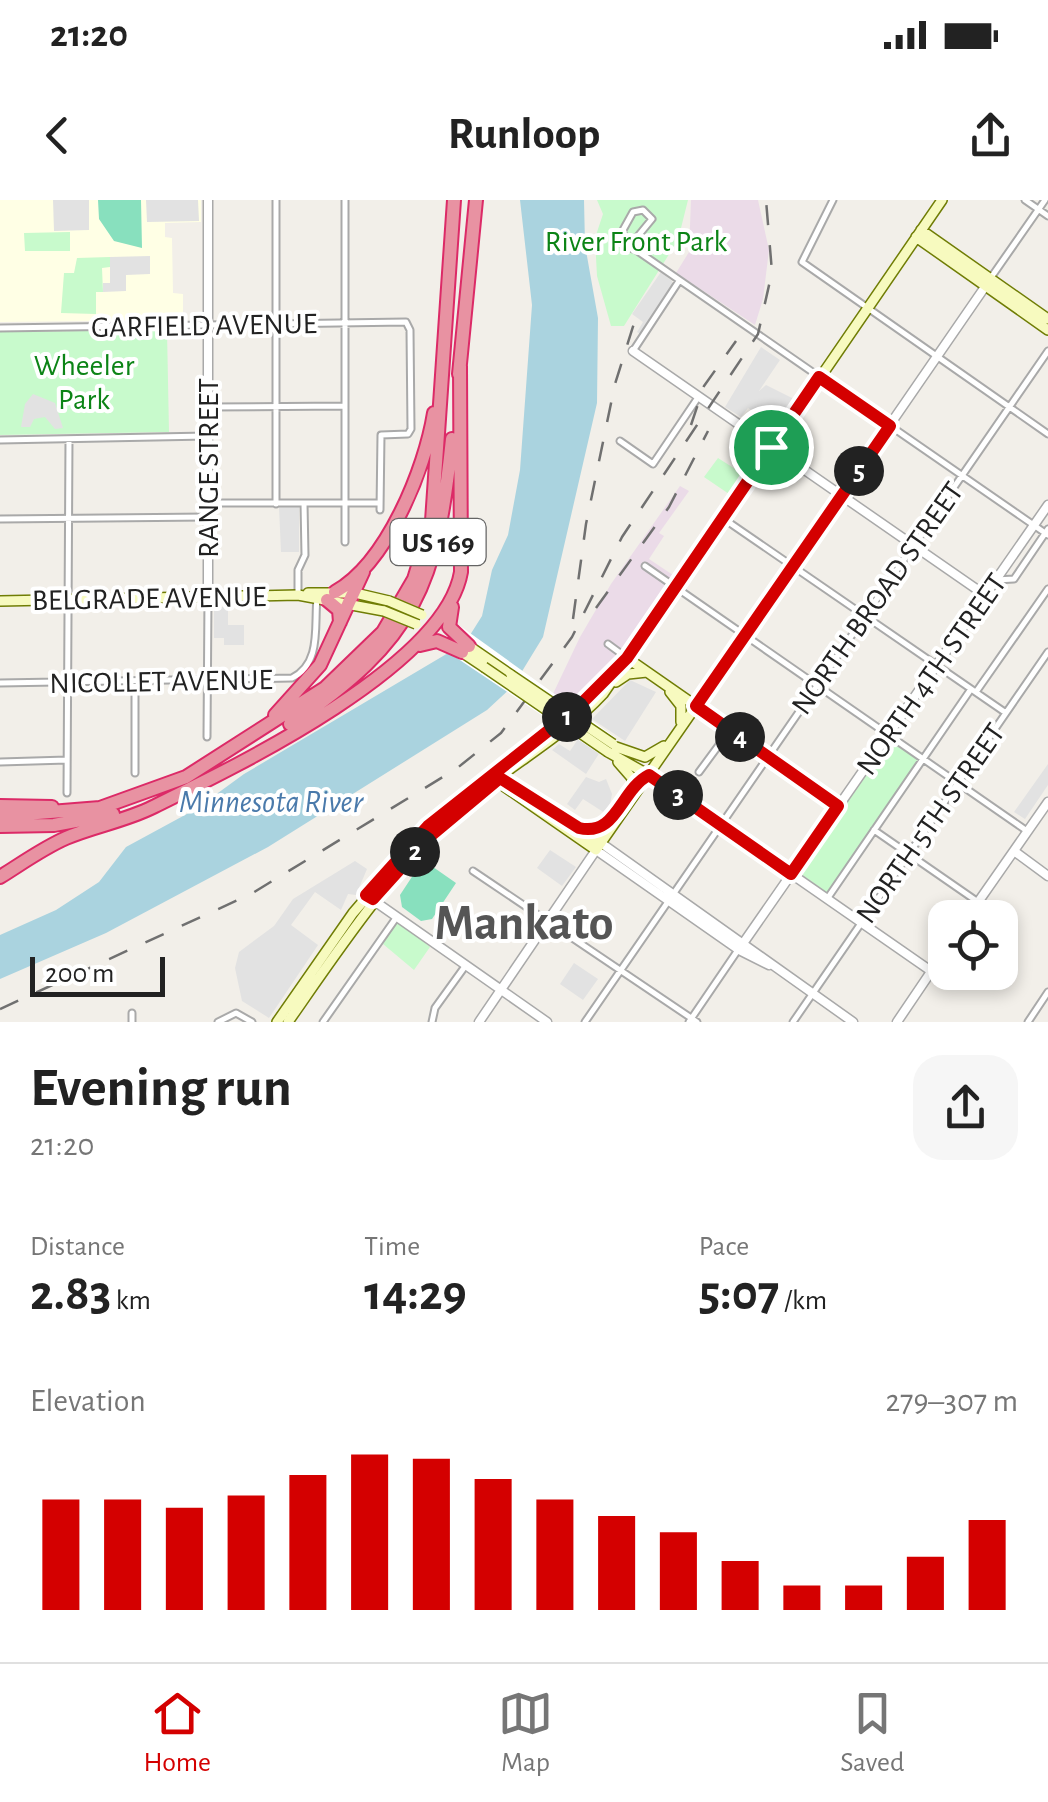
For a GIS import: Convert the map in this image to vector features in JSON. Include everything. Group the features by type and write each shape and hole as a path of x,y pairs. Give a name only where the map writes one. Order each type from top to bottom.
{"highway":[{"name":"US 169","path":"0,826 81,822 168,798 204,780 343,686 379,652 408,614 440,536 476,200"},
{"name":"US 169","path":"0,816 59,814 129,799 222,757 341,676 371,647 405,598 422,561 434,510 454,202"},
{"path":"339,626 339,610 326,597 350,582 368,559 420,474 446,336"},
{"path":"446,636 462,560 460,366"},
{"path":"222,757 301,690 339,626 368,559"},
{"path":"420,645 425,623 455,594"},
{"path":"204,780 318,716 420,645 446,636"},
{"path":"446,636 465,649"},
{"path":"0,877 58,842 168,798"},
{"path":"0,806 78,806 129,799"}],"main road":[{"path":"603,694 942,200"},
{"path":"919,234 941,255 1048,320"},
{"path":"919,234 1048,330"},
{"path":"900,261 919,248 941,255"},
{"name":"BELGRADE AVENUE","path":"298,595 326,597"},
{"name":"BELGRADE AVENUE","path":"0,601 298,595 353,598 386,606 446,636"},
{"path":"465,649 649,775"},
{"path":"598,847 696,706 627,658"},
{"path":"277,1022 370,897 427,839 577,708 627,658"},
{"path":"497,775 563,734 622,676 647,672"},
{"path":"612,750 645,757 656,754 676,736 682,710 662,682"},
{"path":"612,750 632,778 632,790"},
{"path":"497,775 579,828 598,847"},
{"path":"497,775 521,798 598,847"},
{"path":"579,828 598,831 649,775"},
{"path":"615,822 617,810"},
{"path":"288,1022 370,897"}],"street":[{"name":"RANGE STREET","path":"208,200 208,736"},
{"path":"276,200 276,504"},
{"path":"345,200 345,542"},
{"path":"833,200 801,259 1048,434"},
{"path":"1025,200 1048,216"},
{"path":"838,806 696,706 1046,200"},
{"path":"636,250 638,236 651,224 650,215 643,210 633,212 623,230 624,246 636,250 1047,532 1014,579 996,580"},
{"path":"679,281 632,351 985,596"},
{"name":"GARFIELD AVENUE","path":"0,328 408,324 409,433 381,435 380,506 344,503"},
{"name":"NORTH BROAD STREET","path":"585,1022 1048,350"},
{"path":"620,441 653,464 698,399"},
{"path":"208,407 345,406"},
{"path":"0,440 208,436"},
{"path":"67,793 69,438"},
{"path":"298,595 298,570 304,555 304,503"},
{"path":"208,504 344,503"},
{"name":"NORTH 4TH STREET","path":"742,946 1048,505"},
{"path":"0,519 208,517"},
{"path":"722,518 1006,713"},
{"path":"645,566 1028,831"},
{"path":"827,900 1048,589"},
{"name":"NICOLLET AVENUE","path":"0,684 297,676 312,656 326,597"},
{"path":"608,644 627,658"},
{"name":"NORTH 5TH STREET","path":"793,1022 1048,652"},
{"path":"135,681 136,773"},
{"path":"699,772 730,730"},
{"path":"0,762 67,760"},
{"path":"649,775 928,968"},
{"path":"979,900 1048,802"},
{"path":"874,830 975,900"},
{"path":"479,1022 598,847 853,1022"},
{"path":"1014,851 1048,876"},
{"path":"473,871 550,919 692,1021 742,946"},
{"path":"370,897 547,1022"},
{"path":"323,1022 397,916"},
{"path":"432,1022 435,1008 466,965"},
{"path":"897,1022 928,977"},
{"path":"1028,1022 1048,992"},
{"path":"132,1012 132,1022"},
{"path":"218,1022 236,1013 252,1022"}],"shaded area":[{"path":"0,200 201,200 201,222 165,223 165,237 172,238 173,293 183,294 183,320 0,322"},
{"path":"53,200 89,200 89,230 54,231"},
{"path":"146,200 198,200 199,221 147,222"},
{"path":"691,200 758,200 769,250 763,299 755,325 676,273 689,252"},
{"path":"150,256 150,274 126,275 126,291 103,292 103,283 110,283 110,257"},
{"path":"661,272 672,281 672,288 640,334 637,332 643,322 632,314"},
{"path":"761,347 780,360 759,391 766,385 794,399 778,419 764,409 759,415 748,408 741,417 725,407"},
{"path":"33,394 55,403 63,428 55,429 45,417 34,419 30,427 21,427 25,404"},
{"path":"680,486 689,491 659,533 664,536 649,559 676,577 620,657 571,711 551,698 580,637 611,584"},
{"path":"279,507 299,507 299,552 281,552"},
{"path":"214,607 228,607 228,625 244,625 244,645 224,645 224,638 214,638"},
{"path":"630,680 656,692 625,741 592,719"},
{"path":"589,723 609,738 586,774 552,750 559,744 570,751"},
{"path":"1048,764 1048,785 1025,819 1014,812"},
{"path":"586,777 599,782 606,779 612,794 608,815 583,799 575,810 567,804"},
{"path":"550,850 576,867 562,886 537,868"},
{"path":"355,861 367,869 356,895 348,894 341,910 315,892 291,925 318,945 269,1018 242,1001 235,968 239,952 274,926 293,899"},
{"path":"574,963 598,979 583,1000 560,984"}],"green space":[{"path":"98,200 141,200 142,248 114,241 99,219"},
{"name":"River Front Park","path":"597,200 688,200 678,240 624,326 611,326 597,276 595,238 603,214"},
{"path":"70,232 70,251 25,251 24,233"},
{"path":"110,257 110,267 102,268 103,292 96,292 96,314 61,313 64,273 74,273 77,258"},
{"name":"Wheeler Park","path":"167,330 169,432 0,435 0,332"},
{"path":"718,458 743,474 729,494 704,477"},
{"path":"890,742 918,759 829,894 798,872"},
{"path":"423,860 456,883 432,919 421,921 402,907 400,895"},
{"path":"397,920 430,947 414,970 383,944"}],"water":[{"name":"Minnesota River","path":"520,200 584,200 585,245 598,318 597,403 543,637 513,686 487,710 268,847 106,933 0,979 0,935 56,910 99,882 126,847 196,809 244,774 465,643 482,616 492,570 508,535 520,470 532,305"}],"pier":[{"path":"456,623 616,738 604,757 439,646"}],"railway":[{"path":"0,1009 251,894 456,769 501,733 572,637 622,537 758,334 772,272 766,200"},
{"path":"573,619 586,524 615,384 636,317"},
{"path":"691,425 704,386 736,341"},
{"path":"596,608 669,507 708,431"}],"district":[{"name":"Mankato","path":"524,921"}],"route":[{"path":"819,377 890,426 696,706 838,806 791,874 649,775 640,780 604,827 592,832 579,828 511,781 500,778 464,804 427,839 373,899 366,895 456,801 550,732 600,688 627,658 771,447 819,377"}]}
